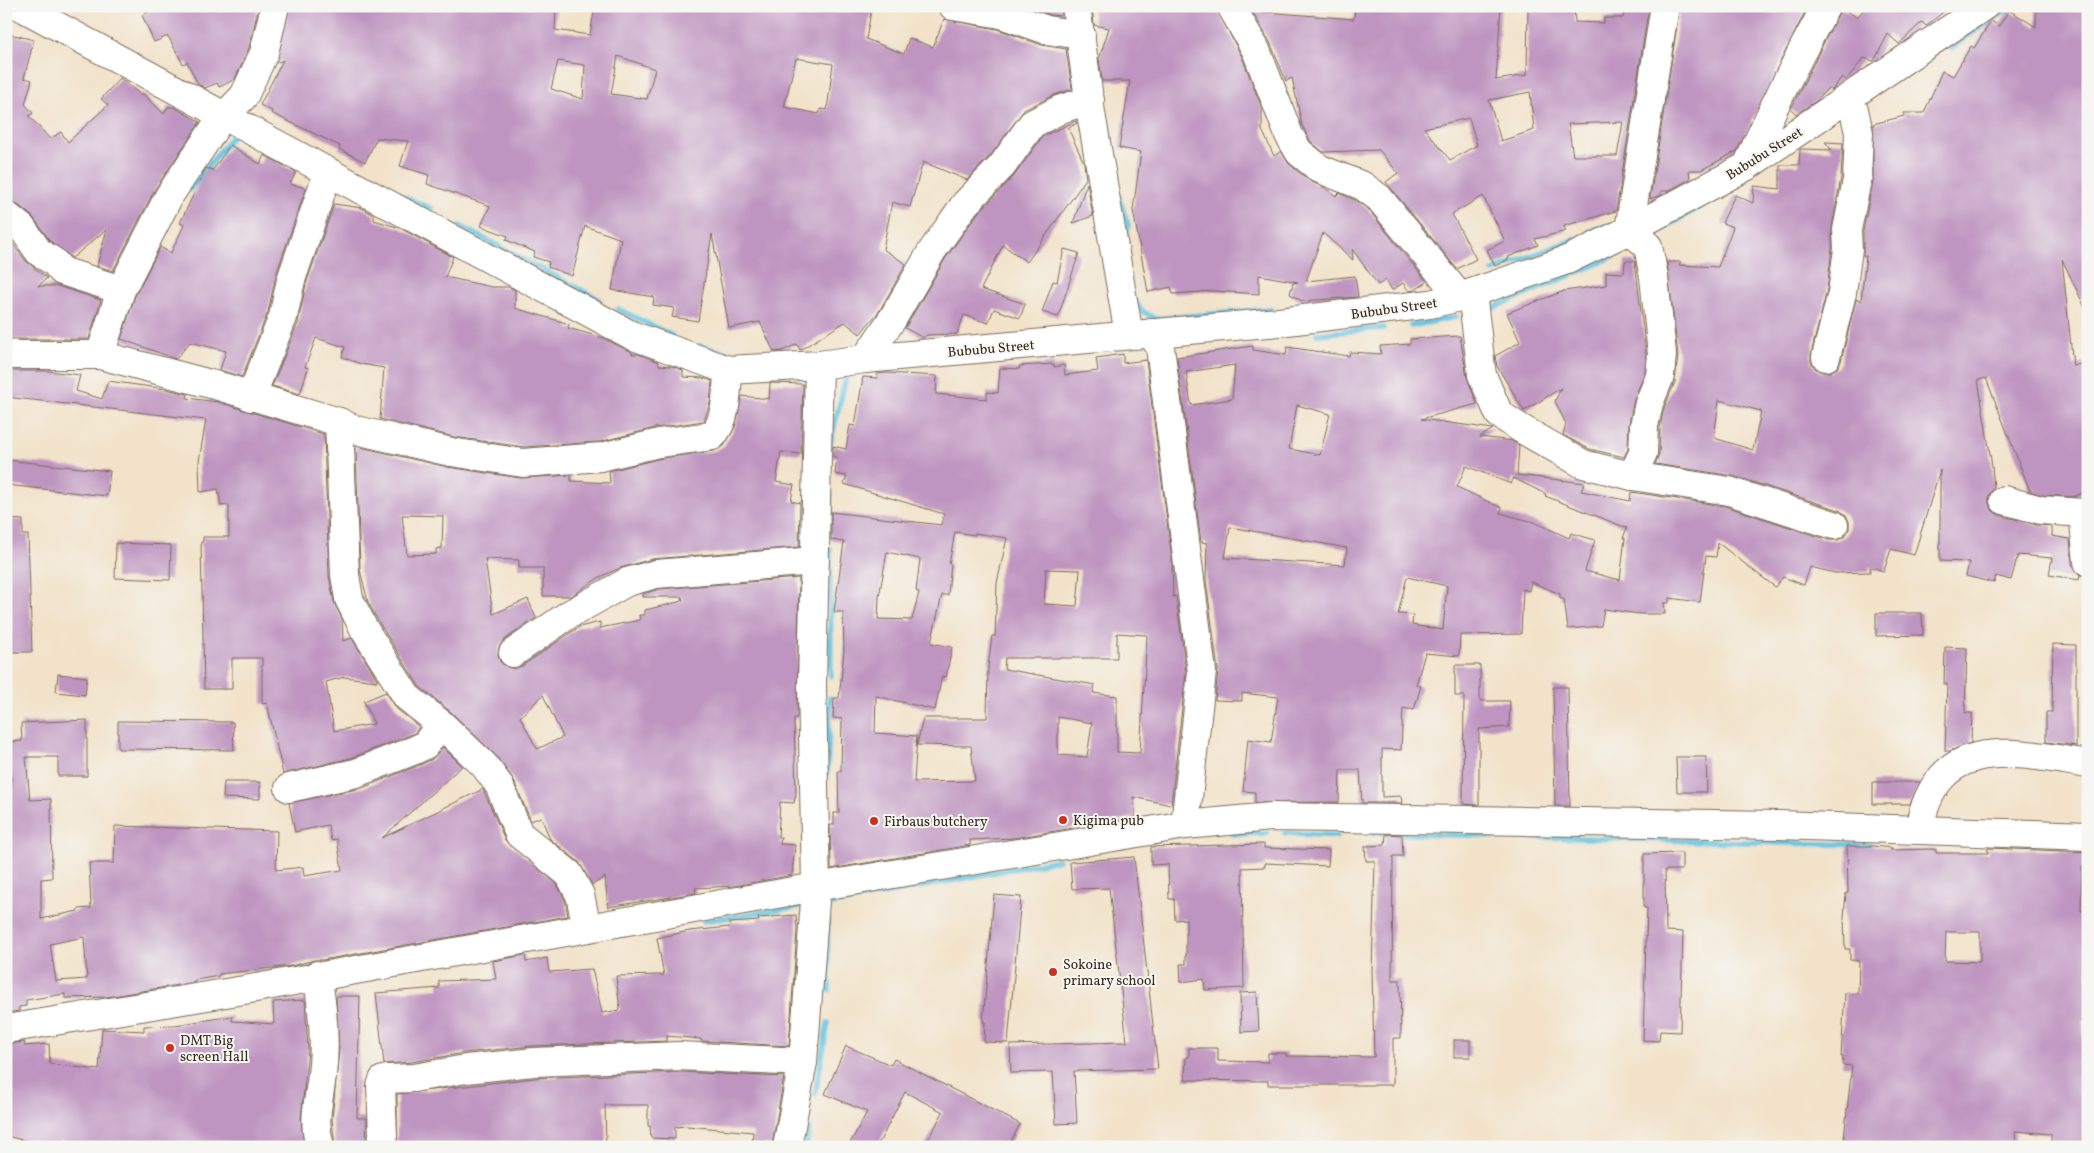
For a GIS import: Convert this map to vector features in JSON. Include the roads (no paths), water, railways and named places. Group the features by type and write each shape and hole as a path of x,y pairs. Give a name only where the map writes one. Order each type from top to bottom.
{"street":[{"path":"100,355 121,290 169,196 218,123 226,118 244,96 257,71 264,53 275,6"},
{"path":"953,6 1001,14 1047,30 1081,35"},
{"path":"1076,6 1090,100 1140,334 1160,347 1202,672 1185,825"},
{"path":"1231,6 1256,50 1289,135 1299,152 1320,169 1364,186 1379,198 1466,295 1482,375 1500,414 1583,464 1632,476 1729,492 1834,525"},
{"path":"1632,476 1643,454 1644,426 1649,403 1660,376 1662,354 1654,277 1648,246 1629,230 1665,6"},
{"path":"1747,166 1777,96 1788,82 1795,63 1826,6"},
{"name":"Bububu Street","path":"728,370 819,365 865,359 1358,313 1430,304 1466,295 1567,260 1629,230 1747,166 1984,6"},
{"path":"6,355 100,355 340,422 356,430 442,450 523,463 592,458 659,443 712,436 718,430 727,397 728,370 631,335 226,118 28,8"},
{"path":"865,359 893,318 937,244 965,204 1002,166 1032,124 1061,109 1090,100"},
{"path":"1826,357 1842,293 1848,249 1848,230 1858,180 1859,133 1854,110 1840,103"},
{"path":"251,397 283,317 291,280 328,172"},
{"path":"6,215 22,228 38,252 54,262 62,271 121,290"},
{"path":"787,1147 804,1062 816,887 812,685 819,365"},
{"path":"340,422 342,536 349,599 364,630 406,696 441,724 489,771 499,785 519,834 569,874 580,895 587,928"},
{"path":"2004,500 2041,510 2083,513 2088,562"},
{"path":"512,653 568,615 627,582 656,574 815,562"},
{"path":"289,788 356,773 415,750 425,745 441,724"},
{"path":"1919,829 1923,806 1946,772 1963,761 1986,754 2013,752 2088,764"},
{"path":"6,1029 250,989 816,887 1185,825 1271,818 1780,825 2088,836"},
{"path":"317,976 324,1040 322,1075 314,1120 320,1147"},
{"path":"381,1147 383,1135 381,1086 383,1080 414,1078 466,1069 534,1062 670,1056 804,1062"}],"waterway":[{"path":"1951,48 2012,6"},
{"path":"190,189 234,134 231,132"},
{"path":"391,191 432,209"},
{"path":"1117,192 1128,225 1125,244"},
{"path":"1650,237 1708,202"},
{"path":"1591,231 1611,225"},
{"path":"460,226 598,299"},
{"path":"1493,271 1575,239"},
{"path":"1493,308 1595,265 1635,245"},
{"path":"1135,301 1141,310 1155,319 1270,309"},
{"path":"618,309 672,336"},
{"path":"1411,326 1456,317"},
{"path":"1317,334 1383,328"},
{"path":"700,346 746,356"},
{"path":"830,443 848,370"},
{"path":"830,493 831,531"},
{"path":"830,549 831,676"},
{"path":"827,773 830,698"},
{"path":"1232,834 1267,833"},
{"path":"1285,833 1337,836"},
{"path":"1374,833 1869,845"},
{"path":"826,910 826,905 1058,860"},
{"path":"704,921 801,906"},
{"path":"827,919 829,990"},
{"path":"815,1094 828,1023"},
{"path":"806,1147 809,1129"}],"place":[{"name":"Kigima pub","path":"1063,820"},
{"name":"Firbaus butchery","path":"874,821"},
{"name":"Sokoine primary school","path":"1053,972"},
{"name":"DMT Big screen Hall","path":"170,1048"}]}
